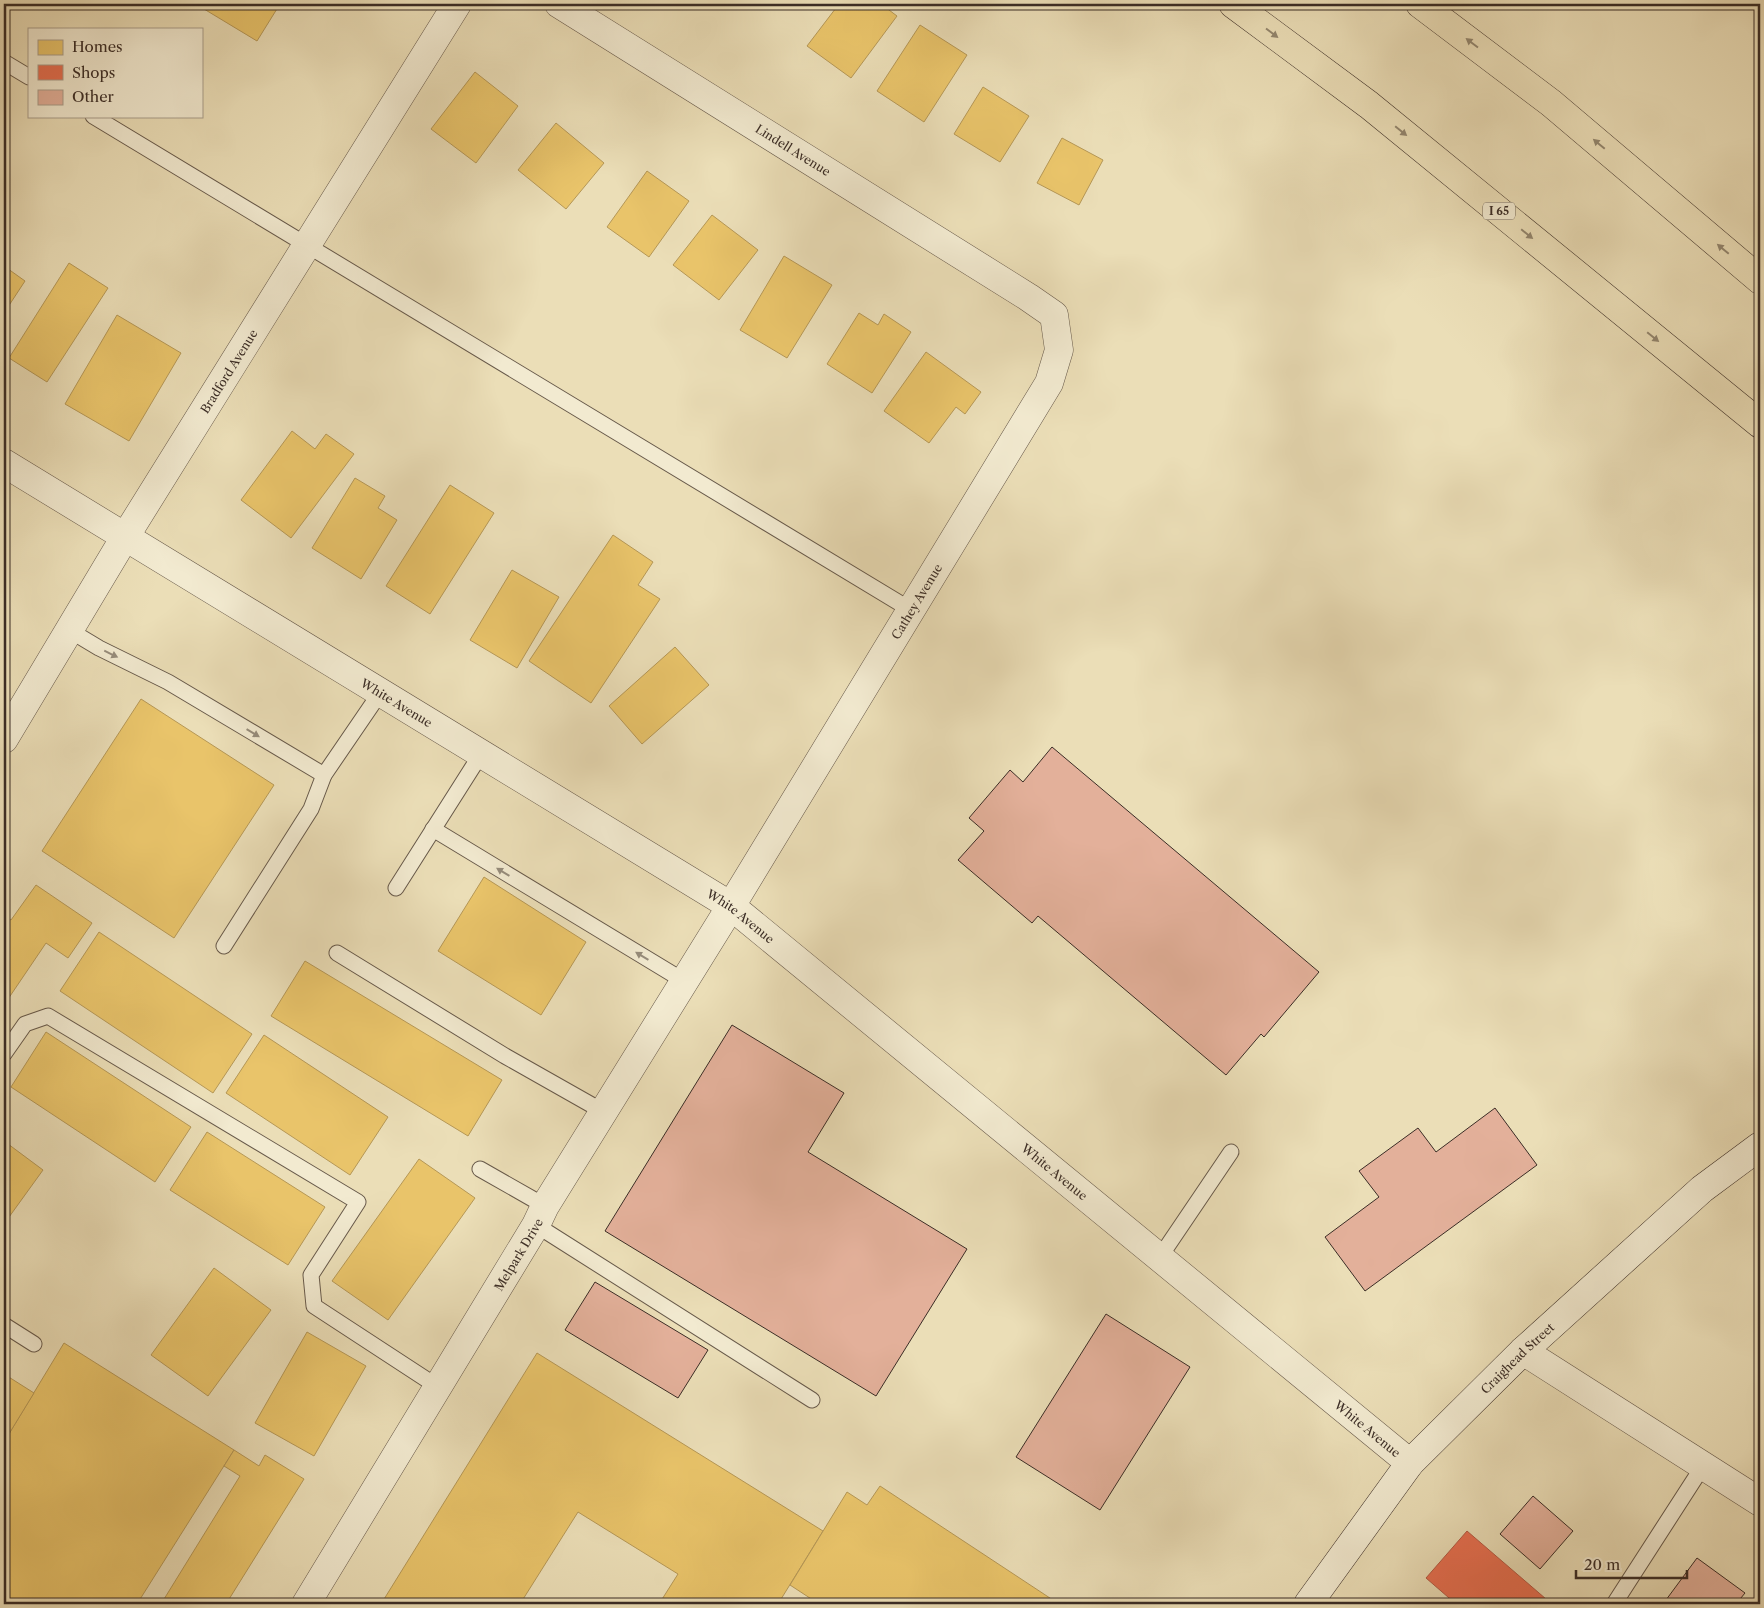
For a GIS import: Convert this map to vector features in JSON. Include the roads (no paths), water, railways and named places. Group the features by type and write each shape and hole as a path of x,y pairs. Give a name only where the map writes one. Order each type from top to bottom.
{"highway":[{"name":"I 65","path":"1233,4 1369,105 1760,424"},
{"path":"1420,4 1551,103 1760,280"}],"street":[{"name":"Bradford Avenue","path":"4,738 125,538 457,4"},
{"name":"Lindell Avenue","path":"558,4 1028,296"},
{"name":"Cathey Avenue","path":"731,906 1049,383 1059,350 1054,315 1028,296"},
{"name":"White Avenue","path":"4,463 731,906 1410,1463"},
{"name":"Melpark Drive","path":"306,1604 731,906"},
{"name":"Craighead Street","path":"1309,1604 1410,1463 1523,1351 1702,1189 1760,1146"},
{"path":"1523,1351 1760,1502"}],"lane":[{"path":"4,62 28,77"},
{"path":"95,118 911,610"},
{"path":"69,630 99,648 168,682 324,775"},
{"path":"224,946 311,809 324,775 380,693"},
{"path":"396,888 481,754"},
{"path":"433,830 684,981"},
{"path":"337,953 505,1056 604,1112"},
{"path":"4,1054 25,1024 48,1016 358,1202 311,1275 314,1306 438,1387"},
{"path":"1160,1257 1230,1152"},
{"path":"480,1169 541,1216 812,1400"},
{"path":"4,1325 34,1344"},
{"path":"1614,1604 1703,1466"}],"railway":[{"path":"1752,4 1760,12"}]}
